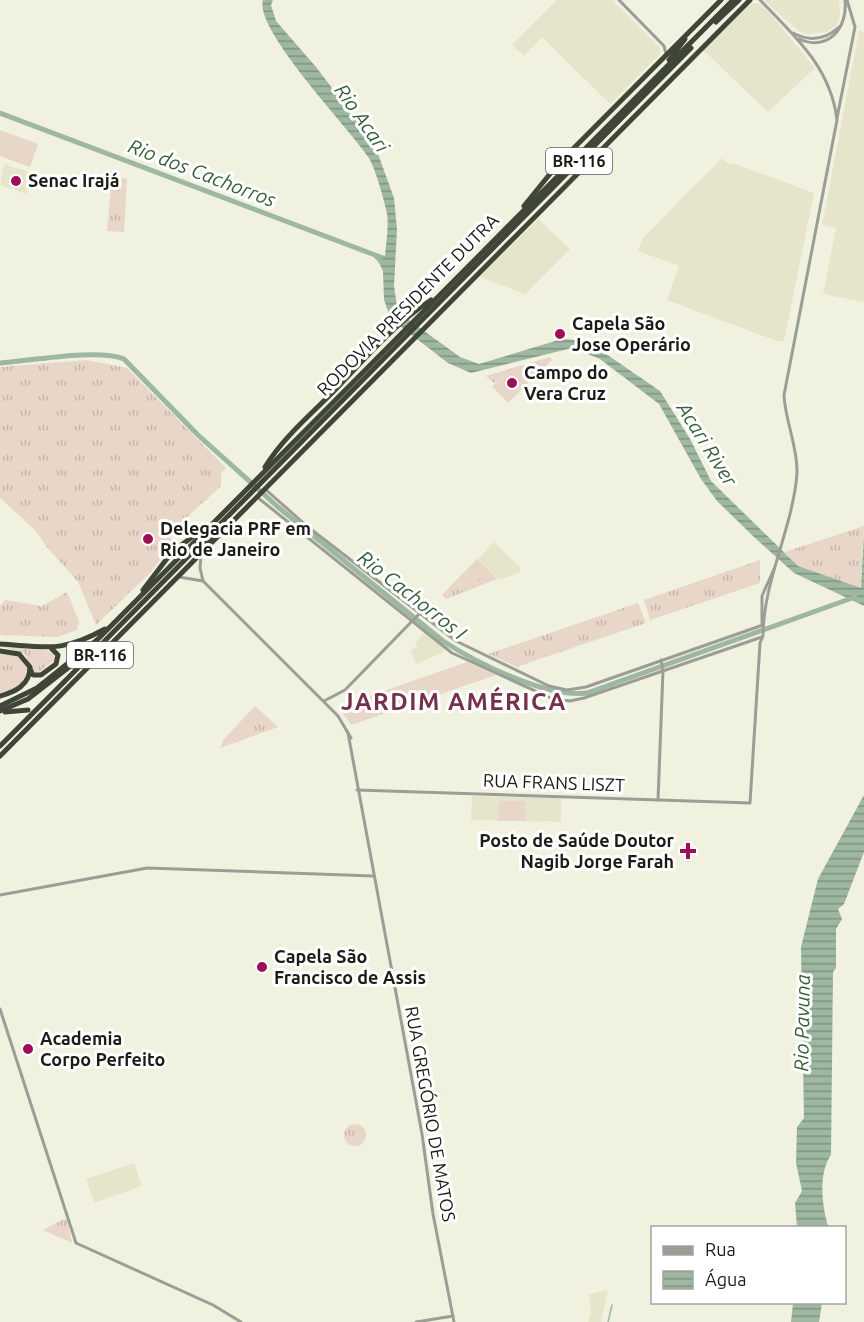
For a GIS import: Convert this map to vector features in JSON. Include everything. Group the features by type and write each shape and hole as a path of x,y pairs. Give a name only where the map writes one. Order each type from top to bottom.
{"highway":[{"name":"BR-116","path":"508,226 558,164 721,0"},
{"name":"RODOVIA PRESIDENTE DUTRA","path":"417,321 440,294 733,0"},
{"name":"RODOVIA PRESIDENTE DUTRA","path":"259,478 739,0"},
{"name":"BR-116","path":"0,746 179,577 750,1"},
{"path":"658,75 697,23"},
{"path":"573,167 617,135"},
{"name":"BR-116","path":"259,478 282,443 408,316 440,294"},
{"name":"RODOVIA PRESIDENTE DUTRA","path":"117,628 374,360 403,335"},
{"path":"324,401 374,360"},
{"name":"RODOVIA PRESIDENTE DUTRA","path":"105,631 217,519 248,492"},
{"path":"0,644 50,647 73,645 105,631 142,590 169,555 217,519"},
{"path":"185,559 235,520"},
{"name":"BR-116","path":"0,756 117,628"},
{"path":"0,712 21,703 36,693 117,628"},
{"name":"BR-116","path":"0,706 37,688 105,631"},
{"path":"0,651 23,656 33,675 40,675 56,664 58,655 50,647"},
{"path":"0,698 21,687 29,677 30,667"},
{"path":"47,704 66,684"},
{"path":"0,698 37,688"},
{"path":"0,712 28,710"}],"street":[{"path":"619,0 663,46 666,54"},
{"path":"760,0 820,67 833,93 837,120"},
{"path":"794,36 806,42 823,42 835,35 842,22 846,0"},
{"path":"257,497 452,653 553,699 570,701 763,635 776,560 797,471 784,395 855,27 846,0"},
{"path":"787,28 801,37 819,39 831,33 842,22"},
{"path":"663,46 673,46"},
{"path":"264,490 418,615 456,641 552,688 576,689 763,627"},
{"path":"201,555 200,568 203,581 324,701 345,690 418,615"},
{"path":"763,627 760,614 762,596 775,568"},
{"path":"179,577 203,581"},
{"name":"RUA FRANS LISZT","path":"357,790 750,803 755,698 760,643 763,635"},
{"path":"658,800 662,661"},
{"path":"523,684 526,677"},
{"name":"RUA GREGÓRIO DE MATOS","path":"324,701 341,719 350,741 454,1322"},
{"path":"0,895 156,868 373,876"},
{"path":"0,1009 76,1243 213,1305 241,1322"},
{"path":"416,1322 453,1316"}],"shaded area":[{"path":"557,0 612,0 660,48 660,54 610,104 542,37 524,56 512,45"},
{"path":"763,0 839,0 840,16 836,26 827,32 806,34 800,32"},
{"path":"751,3 759,3 773,17 815,68 768,112 703,50"},
{"path":"859,31 864,32 864,302 823,294 836,228 822,225"},
{"path":"722,158 727,163 736,164 814,193 784,341 777,341 667,300 679,266 638,251 643,238"},
{"name":"Senac Irajá","path":"4,164 34,174 26,194 0,185"},
{"path":"538,219 570,249 525,294 479,277"},
{"path":"494,542 521,568 519,573 499,580 478,559"},
{"path":"425,632 443,647 444,652 416,664 411,650 418,647 415,644"},
{"path":"472,796 561,798 561,822 471,820"},
{"path":"134,1163 142,1186 94,1203 86,1179"},
{"path":"608,1290 601,1322 588,1322 591,1312 589,1294"}],"green space":[{"path":"0,130 38,144 30,167 0,156"},
{"path":"112,176 127,179 124,232 107,231"},
{"path":"550,357 552,360 531,380 518,367 494,383 486,376"},
{"path":"87,360 127,368 226,468 221,473 221,486 173,530 169,548 151,572 96,625 78,582 35,530 0,498 0,367"},
{"name":"Campo do Vera Cruz","path":"518,367 531,380 508,403 492,386"},
{"path":"864,526 861,588 798,566 785,552"},
{"path":"477,559 497,579 446,599 442,595"},
{"path":"760,560 760,583 650,620 644,600"},
{"path":"477,561 487,571 469,590 458,580"},
{"path":"67,592 79,621 77,630 58,637 0,635 0,606 5,600 42,606"},
{"path":"638,603 646,623 519,666 520,668 488,654"},
{"path":"0,646 52,651 56,659 38,673 33,672 25,654"},
{"path":"0,653 21,657 28,667 22,682 0,693"},
{"path":"467,662 496,675 351,725 338,707"},
{"path":"255,706 278,727 220,748 224,739"},
{"path":"499,801 526,801 525,821 498,821"},
{"path":"351,1124 359,1124 366,1131 366,1139 359,1146 351,1146 344,1139 344,1131"},
{"path":"64,1219 67,1220 72,1243 43,1230"}],"water":[{"path":"263,0 273,0 271,5 276,21 316,67 374,143 394,198 397,229 394,286 398,312 460,357 479,364 562,339 575,340 609,356 660,391 690,439 711,481 798,566 861,588 864,534 864,606 794,573 754,537 717,501 701,479 659,404 600,359 572,348 471,373 448,363 391,319 384,300 383,271 375,255 376,253 385,256 388,224 374,169 359,144 288,56 264,14"},
{"path":"864,795 864,852 844,904 838,909 842,919 836,929 836,968 833,972 831,1155 824,1171 822,1190 828,1226 797,1226 795,1203 802,1191 796,1163 797,1127 804,1118 801,947 818,879"},
{"path":"793,1304 822,1304 819,1322 791,1322"}],"waterway":[{"name":"Rio dos Cachorros","path":"0,113 375,255 380,260"},
{"name":"Rio Cachorros I","path":"0,363 81,355 113,356 124,359 198,435 278,507 443,641 474,659 532,685 570,693 587,693 855,597"},
{"path":"608,1322 612,1305"}],"place":[{"name":"Senac Irajá","path":"16,181"},
{"name":"Capela São Jose Operário","path":"560,334"},
{"name":"Campo do Vera Cruz","path":"512,383"},
{"name":"Delegacia PRF em Rio de Janeiro","path":"148,539"},
{"name":"Posto de Saúde Doutor Nagib Jorge Farah","path":"688,851"},
{"name":"Capela São Francisco de Assis","path":"262,967"},
{"name":"Academia Corpo Perfeito","path":"28,1049"}],"district":[{"name":"JARDIM AMÉRICA","path":"454,702"}],"water label":[{"name":"Rio Acari","path":"362,118"},
{"name":"Acari River","path":"707,444"},
{"name":"Rio Pavuna","path":"802,1023"}]}
